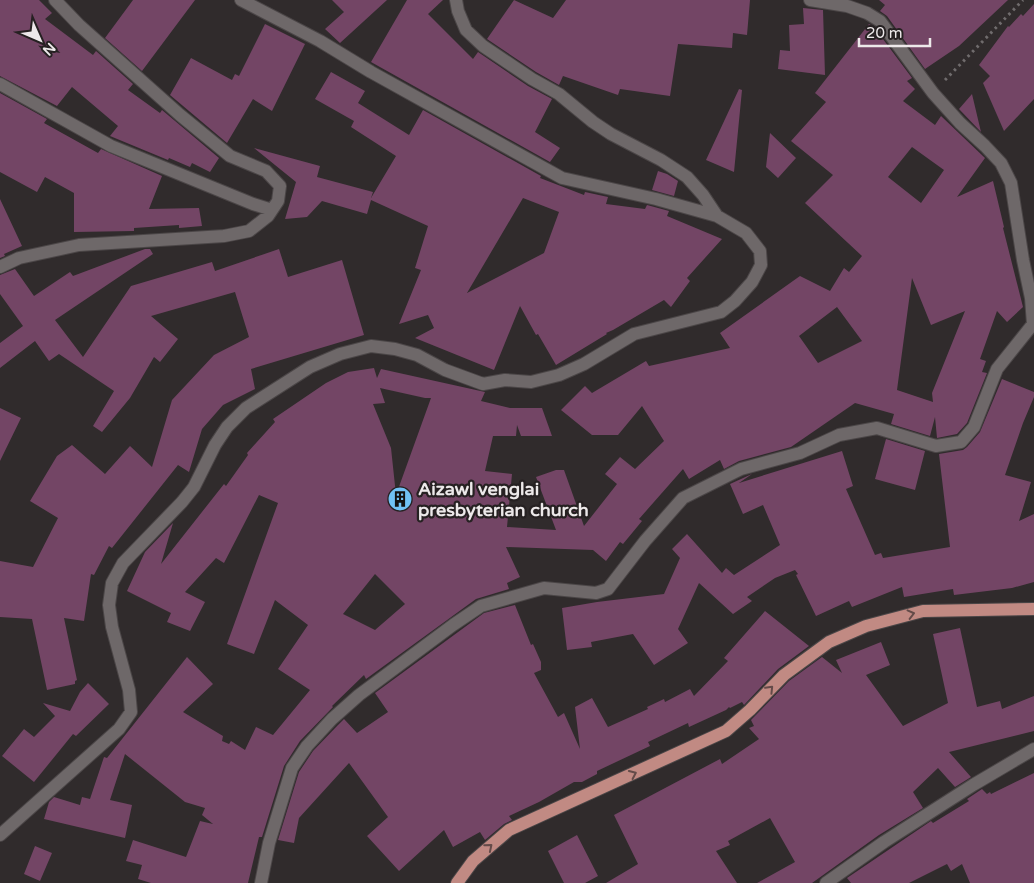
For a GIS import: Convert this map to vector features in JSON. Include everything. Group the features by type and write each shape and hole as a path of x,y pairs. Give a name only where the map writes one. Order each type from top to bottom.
{"main road":[{"path":"457,883 473,860 509,830 726,731 750,710 784,675 830,642 866,626 923,611 1034,609"}],"street":[{"path":"0,267 19,258 79,246 224,236 250,231 268,216 278,201 280,186 266,171 230,156 173,109 79,25 55,0"},
{"path":"0,835 119,729 130,712 129,690 112,627 109,605 112,583 123,563 194,487 215,445 227,427 246,408 310,367 340,354 371,346 395,349 417,355 445,370 483,384 505,380 531,382 559,375 584,364 634,334 721,312 735,301 752,282 761,265 760,251 746,233 717,216 656,199 562,178 371,72 320,41 241,0"},
{"path":"456,0 458,11 466,30 483,46 532,79 559,94 611,134 661,160 687,177 703,195 717,216"},
{"path":"261,883 269,843 292,768 307,746 332,718 359,695 481,606 544,588 596,593 608,589 645,541 683,498 741,469 800,453 839,435 877,428 936,446 961,442 974,427 997,370 1033,324 1031,298 1011,182 1001,163 932,93 880,21 867,13 847,6 810,0"},
{"path":"0,84 111,146 272,210"},
{"path":"826,883 884,842 981,780 1034,749"}],"path":[{"path":"932,93 1023,0"}],"building":[{"path":"0,0 39,0 52,13 45,19 93,55 96,51 133,84 128,90 160,113 162,110 219,158 210,172 192,163 190,167 169,158 168,160 110,136 118,126 72,87 57,106 0,76"},
{"path":"133,0 195,0 142,71 105,38"},
{"path":"332,0 387,0 340,43 325,29 344,12"},
{"path":"407,0 443,0 428,14 473,59 478,52 528,86 552,99 535,132 560,148 550,162 371,62"},
{"path":"514,0 553,18 566,0 750,0 747,35 733,33 732,48 678,44 670,96 620,89 618,95 563,76 559,85 536,72 487,39"},
{"path":"879,0 1008,0 959,46 925,69 887,16 880,11 885,5"},
{"path":"1034,4 1034,99 1004,131 983,83 990,76 979,65 1008,26 1021,14 1023,16"},
{"path":"803,8 823,10 825,75 778,69 780,50 790,51 789,25 804,24"},
{"path":"265,24 305,44 272,111 253,99 227,143 170,95 191,58 232,80 235,74 239,76"},
{"path":"869,24 874,27 912,78 907,81 915,89 903,101 935,125 941,116 985,158 957,197 993,181 1023,307 1007,322 997,311 980,359 986,361 982,372 987,373 967,423 957,434 937,438 935,417 930,436 891,424 894,414 855,403 791,447 739,461 724,469 720,460 689,479 683,469 639,519 642,521 623,544 620,542 606,561 593,550 506,547 520,577 507,583 509,589 476,599 366,679 364,675 300,741 284,766 262,837 259,837 248,883 151,883 138,879 142,865 126,861 133,840 186,857 200,821 213,824 202,815 205,808 185,802 125,754 110,800 132,805 125,838 44,819 49,802 54,797 80,805 82,797 90,799 104,757 107,758 187,657 213,684 183,712 223,736 222,741 229,744 231,741 245,750 256,727 273,735 310,690 278,669 308,625 275,600 254,654 227,644 278,503 259,495 224,563 216,558 185,592 205,602 190,631 167,622 171,613 127,591 145,552 173,523 161,564 224,484 226,486 248,455 247,453 275,422 273,419 326,383 348,372 374,368 377,378 381,369 485,392 481,401 510,408 542,408 552,436 521,436 517,425 516,436 493,436 485,471 512,474 507,527 556,530 536,477 556,470 564,470 584,526 617,484 605,474 620,457 635,469 664,441 642,406 618,435 592,435 561,410 585,386 592,393 646,361 649,366 730,348 720,333 800,276 830,291 844,268 849,272 862,256 805,203 833,175 791,141 826,102 815,93","holes":["912,147 944,170 921,203 888,177","912,278 931,325 965,311 932,393 933,402 897,390","837,307 862,341 818,363 799,336","380,388 431,398 396,495 391,448 373,404 385,403","375,574 405,604 375,630 343,614"]},
{"path":"331,72 365,91 358,103 409,135 423,110 541,176 540,178 584,195 585,192 608,197 606,204 645,209 647,205 669,211 667,216 722,239 687,278 690,281 671,307 664,300 606,333 556,365 520,306 494,370 415,338 434,328 428,315 399,324 421,270 415,268 428,226 371,200 367,214 322,201 307,217 285,219 296,182 254,148 320,166 317,177 373,192 371,198 396,156 351,127 354,121 315,99","holes":["523,198 559,212 544,253 467,293"]},
{"path":"739,89 742,90 734,172 706,160"},
{"path":"0,93 47,119 44,123 98,153 101,149 162,176 149,209 199,208 202,226 179,228 179,225 134,228 134,231 74,232 74,193 45,177 37,192 0,172"},
{"path":"972,94 981,132 959,109"},
{"path":"770,133 796,158 778,178 766,167"},
{"path":"658,171 678,181 674,196 652,190"},
{"path":"0,199 22,246 4,254 5,256 0,258"},
{"path":"145,249 150,249 153,254 55,320 83,357 131,286 212,262 215,271 279,249 288,277 342,260 364,335 251,369 255,389 223,405 202,429 189,472 178,465 112,548 109,546 94,575 91,574 84,621 64,618 77,680 75,684 47,690 32,619 0,617 0,561 33,567 58,518 30,501 57,456 72,445 105,474 130,446 152,467 172,400 214,355 249,337 235,292 151,316 178,339 160,362 154,357 130,398 102,432 93,426 114,391 59,354 49,361 35,341 0,368 0,343 23,326 0,294 0,275 15,269 34,296 70,272 73,276"},
{"path":"1002,379 1034,392 1034,397 1005,475 1031,482 1019,521 1034,514 1034,582 1012,588 954,595 953,589 904,597 902,587 852,607 849,601 816,616 795,570 775,578 747,597 752,601 733,614 699,583 678,629 688,643 654,665 633,634 591,642 592,647 567,650 562,608 664,594 680,558 672,549 687,534 722,573 726,568 734,575 780,545 763,505 743,514 730,484 752,474 739,483 842,451 853,486 846,489 875,555 881,553 883,558 950,547 939,454 963,450 980,432"},
{"path":"0,408 21,418 0,461"},
{"path":"886,439 925,451 915,490 875,479"},
{"path":"515,605 531,645 533,644 541,662 541,670 534,673 558,717 564,713 580,749 575,707 592,698 608,727 648,709 647,707 664,699 665,702 690,689 694,696 728,661 724,658 765,611 809,646 778,669 744,705 742,702 729,707 689,727 688,723 648,742 650,746 597,771 597,774 582,782 574,782 509,816 512,820 504,824 485,840 480,832 453,847 444,830 399,871 367,836 388,817 349,763 299,818 294,843 278,840 299,772 313,751 344,719 357,733 388,712 375,693 484,613"},
{"path":"960,628 977,707 1000,701 1002,709 1034,696 1034,731 949,752 971,777 955,787 938,768 913,792 923,808 879,835 812,883 757,883 795,862 770,818 728,841 730,845 716,851 737,883 606,883 638,864 614,815 720,759 722,764 759,739 749,728 754,726 751,720 789,681 822,657 842,673 836,660 881,642 890,665 866,675 903,726 948,703 933,634"},
{"path":"88,683 109,704 76,736 73,734 34,782 2,756 24,729 34,737 55,716 43,703 70,711 80,692"},
{"path":"1034,773 1034,883 970,883 962,864 951,871 947,864 909,883 851,883 847,878 931,821 933,823 969,801 967,799 982,789 987,794 990,792 991,794"},
{"path":"577,835 598,876 585,883 564,883 548,851"},
{"path":"35,846 52,853 40,881 24,874"}],"place":[{"name":"Aizawl venglai presbyterian church","path":"400,499"}]}
